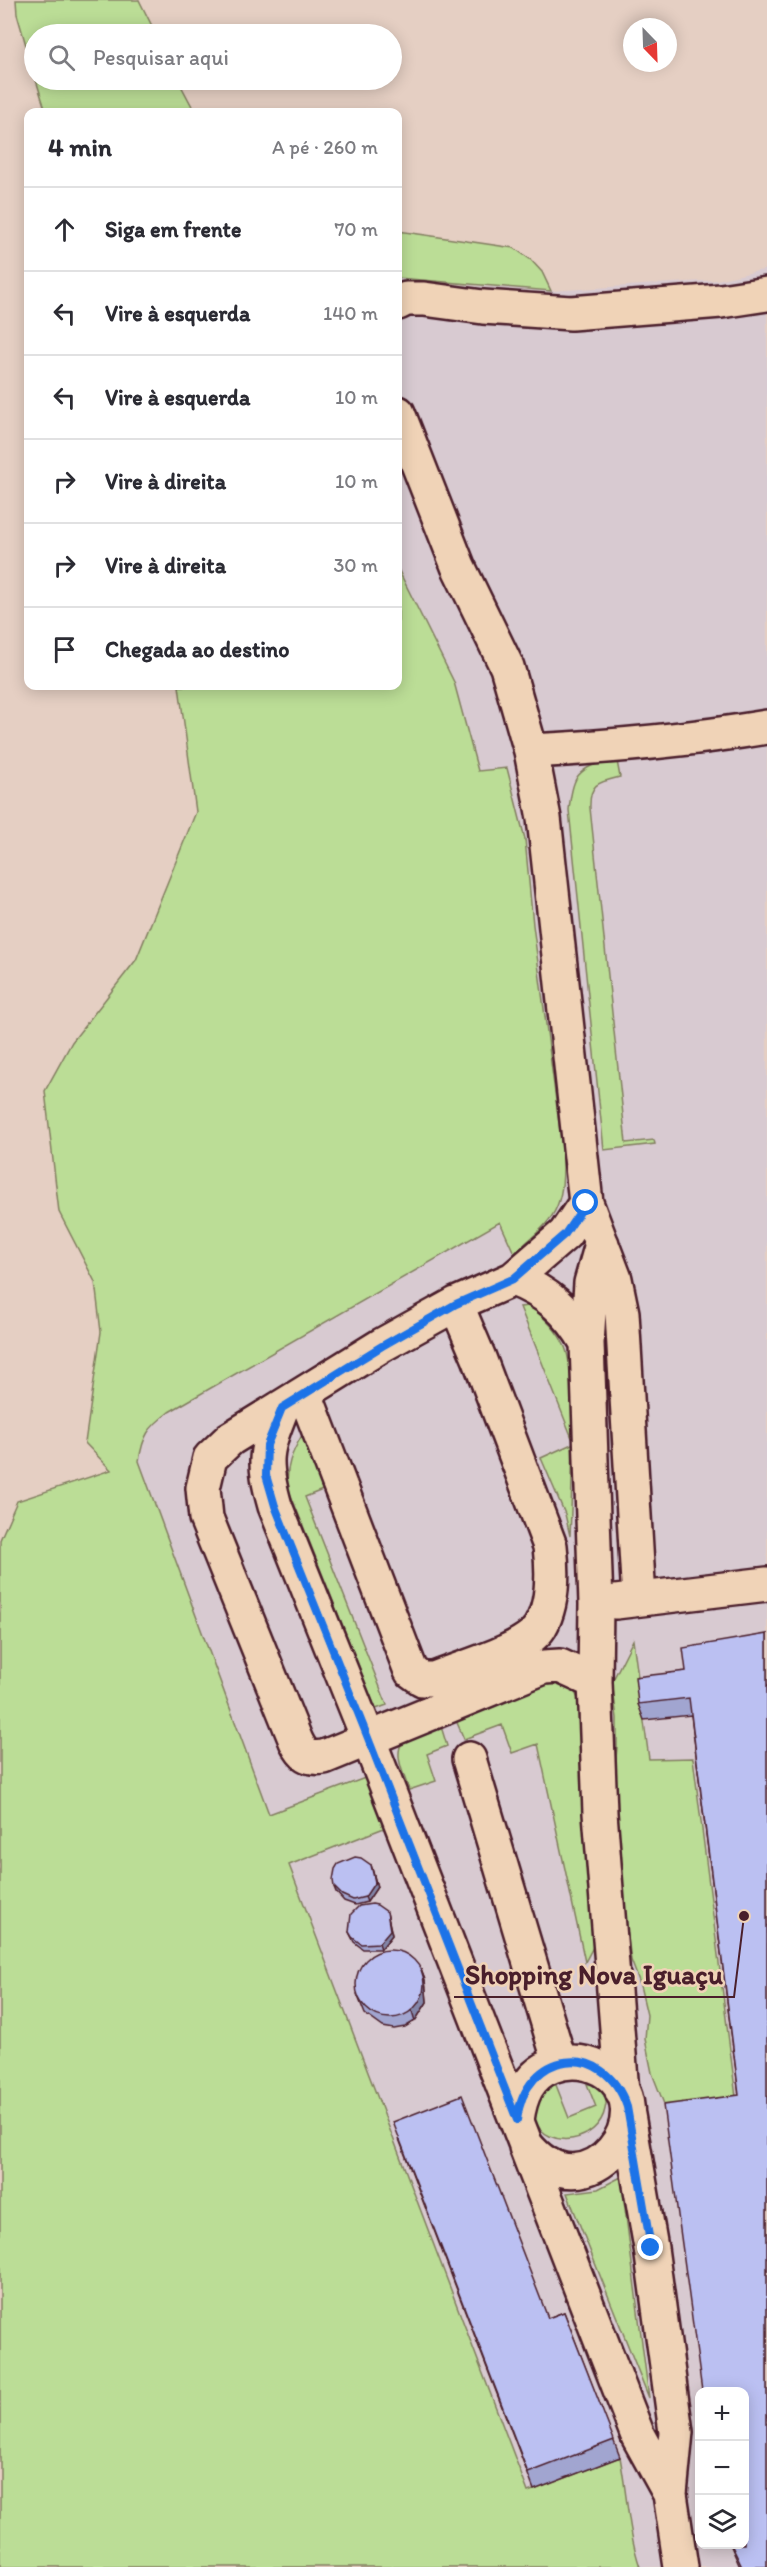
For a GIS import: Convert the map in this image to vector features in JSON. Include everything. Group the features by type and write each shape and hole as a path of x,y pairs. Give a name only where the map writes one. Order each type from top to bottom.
{"lane":[{"path":"402,300 406,298 424,298 483,307 571,313 721,301 767,294"},
{"path":"402,423 458,566 507,667 531,751 544,818 586,1203 615,1279 622,1313 639,1599"},
{"path":"531,751 627,746 767,728"},
{"path":"586,1203 565,1234 513,1279 456,1304 382,1346 230,1439 210,1458 203,1488 206,1518 302,1754 311,1758 324,1757 544,1667 560,1666 595,1682"},
{"path":"602,1244 591,1283 587,1342 596,1604 595,1682 600,1813 624,2100 627,2123 622,2140 599,2164 567,2171 536,2158 522,2133 519,2105 524,2090 545,2068 574,2061 596,2067 614,2080 624,2100 651,2248 676,2432 670,2494 681,2567"},
{"path":"513,1279 531,1286 565,1310 587,1342"},
{"path":"293,1401 411,1671 422,1679 434,1679 526,1641 539,1628 546,1611 553,1570 550,1545 479,1358 456,1304"},
{"path":"293,1401 267,1445 266,1475 275,1506 368,1738 638,2436 670,2494"},
{"path":"596,1604 767,1584"},
{"path":"469,1759 560,2063"}],"shaded area":[{"path":"767,269 767,2567 557,2567 269,1814 139,1461 143,1441 151,1425 169,1412 500,1222 454,682 402,577 402,275 439,283 551,291 717,280"}],"green space":[{"path":"16,0 139,0 151,24 24,24 24,38 17,14"},
{"path":"39,90 183,90 193,108 45,108"},
{"path":"402,232 514,248 531,260 542,272 551,291 402,278"},
{"path":"402,577 454,682 478,771 507,768 525,839 533,925 563,1154 562,1188 559,1201 555,1211 540,1231 514,1253 500,1222 169,1412 148,1433 142,1445 139,1461 269,1814 365,1778 384,1828 289,1865 528,2492 620,2457 630,2526 640,2567 0,2567 0,1540 17,1501 111,1470 85,1443 101,1332 95,1282 59,1212 45,1091 72,1042 136,960 196,812 180,690 402,690"},
{"path":"604,761 617,761 620,777 597,785 591,793 590,808 626,1143 654,1140 655,1144 604,1150 569,810 577,778 587,768"},
{"path":"529,1306 554,1329 567,1353 571,1378 573,1440 520,1307"},
{"path":"302,1435 325,1489 305,1497 387,1705 376,1709 288,1488 290,1460"},
{"path":"573,1444 570,1536 565,1514 541,1458"},
{"path":"633,1640 649,1759 693,1758 737,2105 669,2117 652,2073 645,2039 647,2015 639,1981 631,1960 611,1811 617,1747 617,1718 612,1682"},
{"path":"555,1681 571,1684 582,1707 593,1947 585,1962 538,1744 512,1753 502,1725 464,1739 455,1718"},
{"path":"440,1723 447,1746 427,1754 436,1781 409,1790 400,1765 400,1746 403,1741"},
{"path":"552,2083 556,2085 569,2118 596,2107 587,2084 596,2084 601,2089 606,2098 605,2107 601,2120 593,2129 572,2139 550,2136 541,2130 533,2115 532,2086"},
{"path":"621,2177 649,2398 567,2193 598,2189"}],"building":[{"path":"767,1634 767,2567 742,2567 733,2549 749,2549 749,2387 701,2387 663,2105 739,2095 689,1698 638,1704 635,1677 686,1671 683,1648"},
{"path":"355,1857 371,1865 375,1882 365,1897 353,1900 342,1895 334,1887 333,1880 338,1864"},
{"path":"372,1904 387,1912 390,1930 379,1943 361,1944 349,1932 351,1914 359,1906"},
{"path":"390,1950 403,1953 414,1960 421,1971 424,1984 421,1997 414,2008 403,2015 390,2018 377,2015 366,2008 359,1997 356,1984 359,1971 366,1960 377,1953"},
{"path":"462,2095 548,2318 564,2312 614,2440 528,2473 393,2122"}],"place":[{"name":"Shopping Nova Iguaçu","path":"744,1916"}],"route":[{"path":"586,1203 565,1234 513,1279 456,1304 382,1346 282,1408 267,1445 266,1475 275,1506 517,2120 524,2090 545,2068 574,2061 590,2064 603,2070 614,2080 622,2092 627,2107 651,2248"}]}
